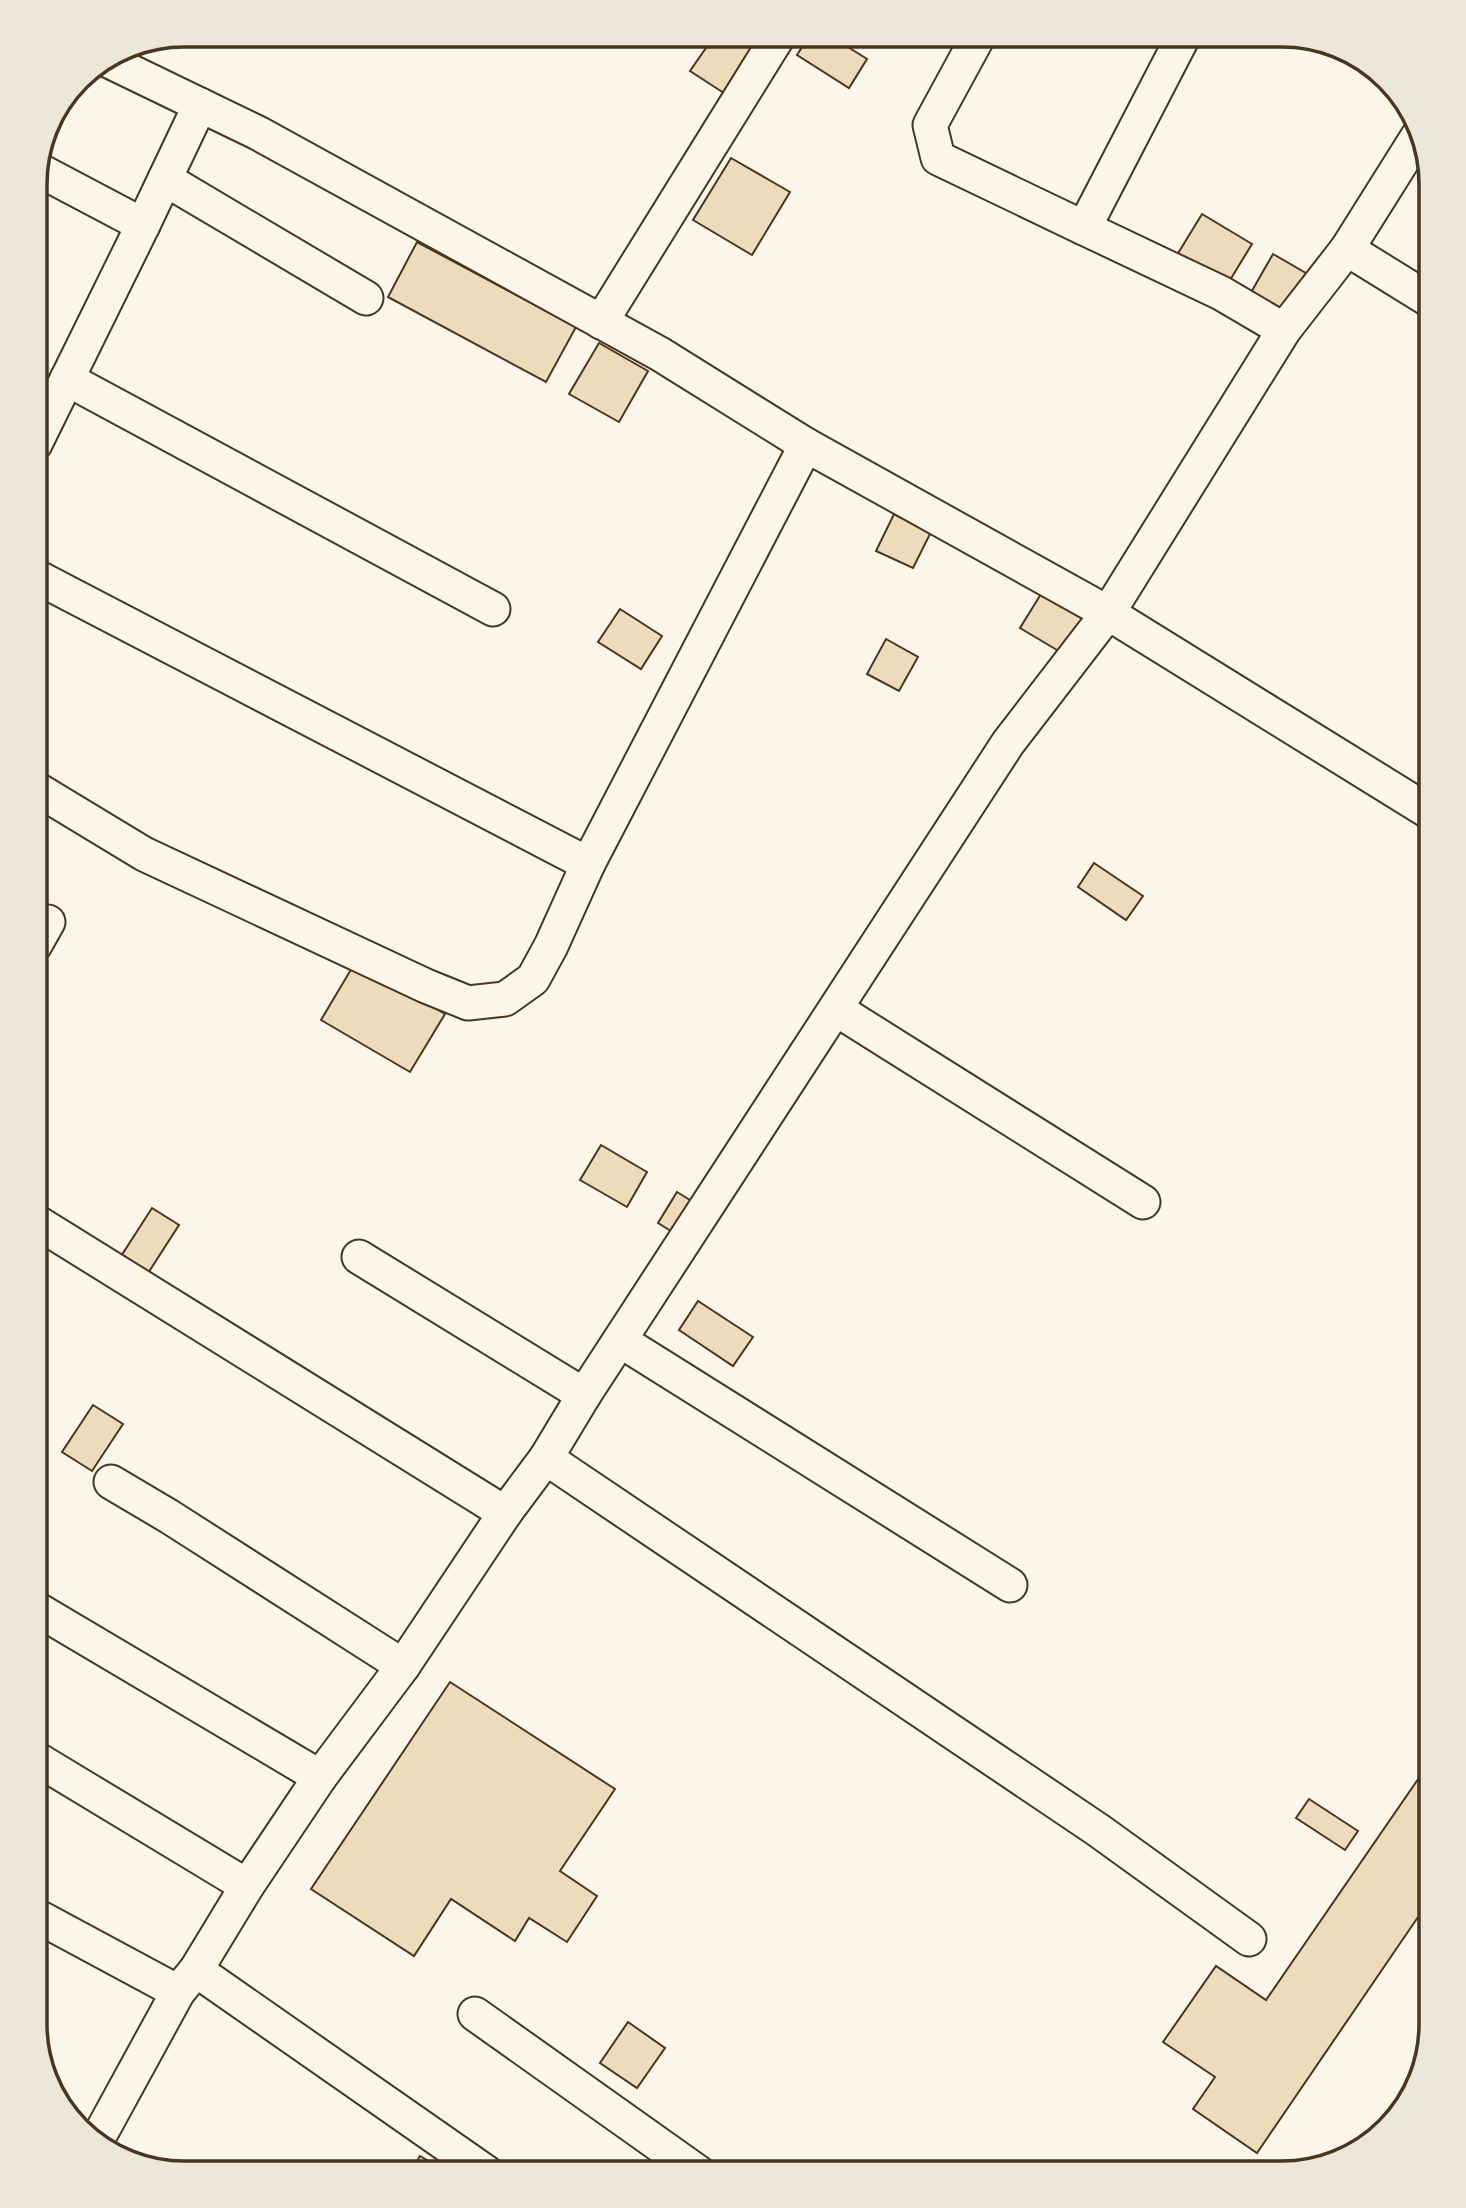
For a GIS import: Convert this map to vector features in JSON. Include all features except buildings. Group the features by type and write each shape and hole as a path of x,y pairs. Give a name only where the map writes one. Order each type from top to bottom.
{"street":[{"path":"601,322 771,48"},
{"path":"972,48 930,125 938,158 1221,293 1284,330"},
{"path":"1084,228 1177,48"},
{"path":"117,65 258,133 660,355 806,445 1108,613 1419,806"},
{"path":"48,418 201,106"},
{"path":"101,2133 187,1981 247,1886 320,1777 403,1666 505,1513 546,1458 584,1395 1008,743 1108,613 1284,330 1347,248 1412,145"},
{"path":"48,175 143,225"},
{"path":"166,178 366,298"},
{"path":"1347,248 1419,293"},
{"path":"67,379 494,609"},
{"path":"48,796 144,854 426,986 468,1003 505,999 533,979 551,946 588,864 806,445"},
{"path":"48,583 588,864"},
{"path":"836,1009 1143,1202"},
{"path":"47,1229 505,1513"},
{"path":"359,1257 584,1395"},
{"path":"621,1340 1010,1585"},
{"path":"546,1458 1098,1830 1249,1940"},
{"path":"111,1482 403,1666"},
{"path":"47,1615 320,1777"},
{"path":"47,1765 247,1886"},
{"path":"47,1919 187,1981 467,2160"},
{"path":"475,2014 681,2160"}]}
